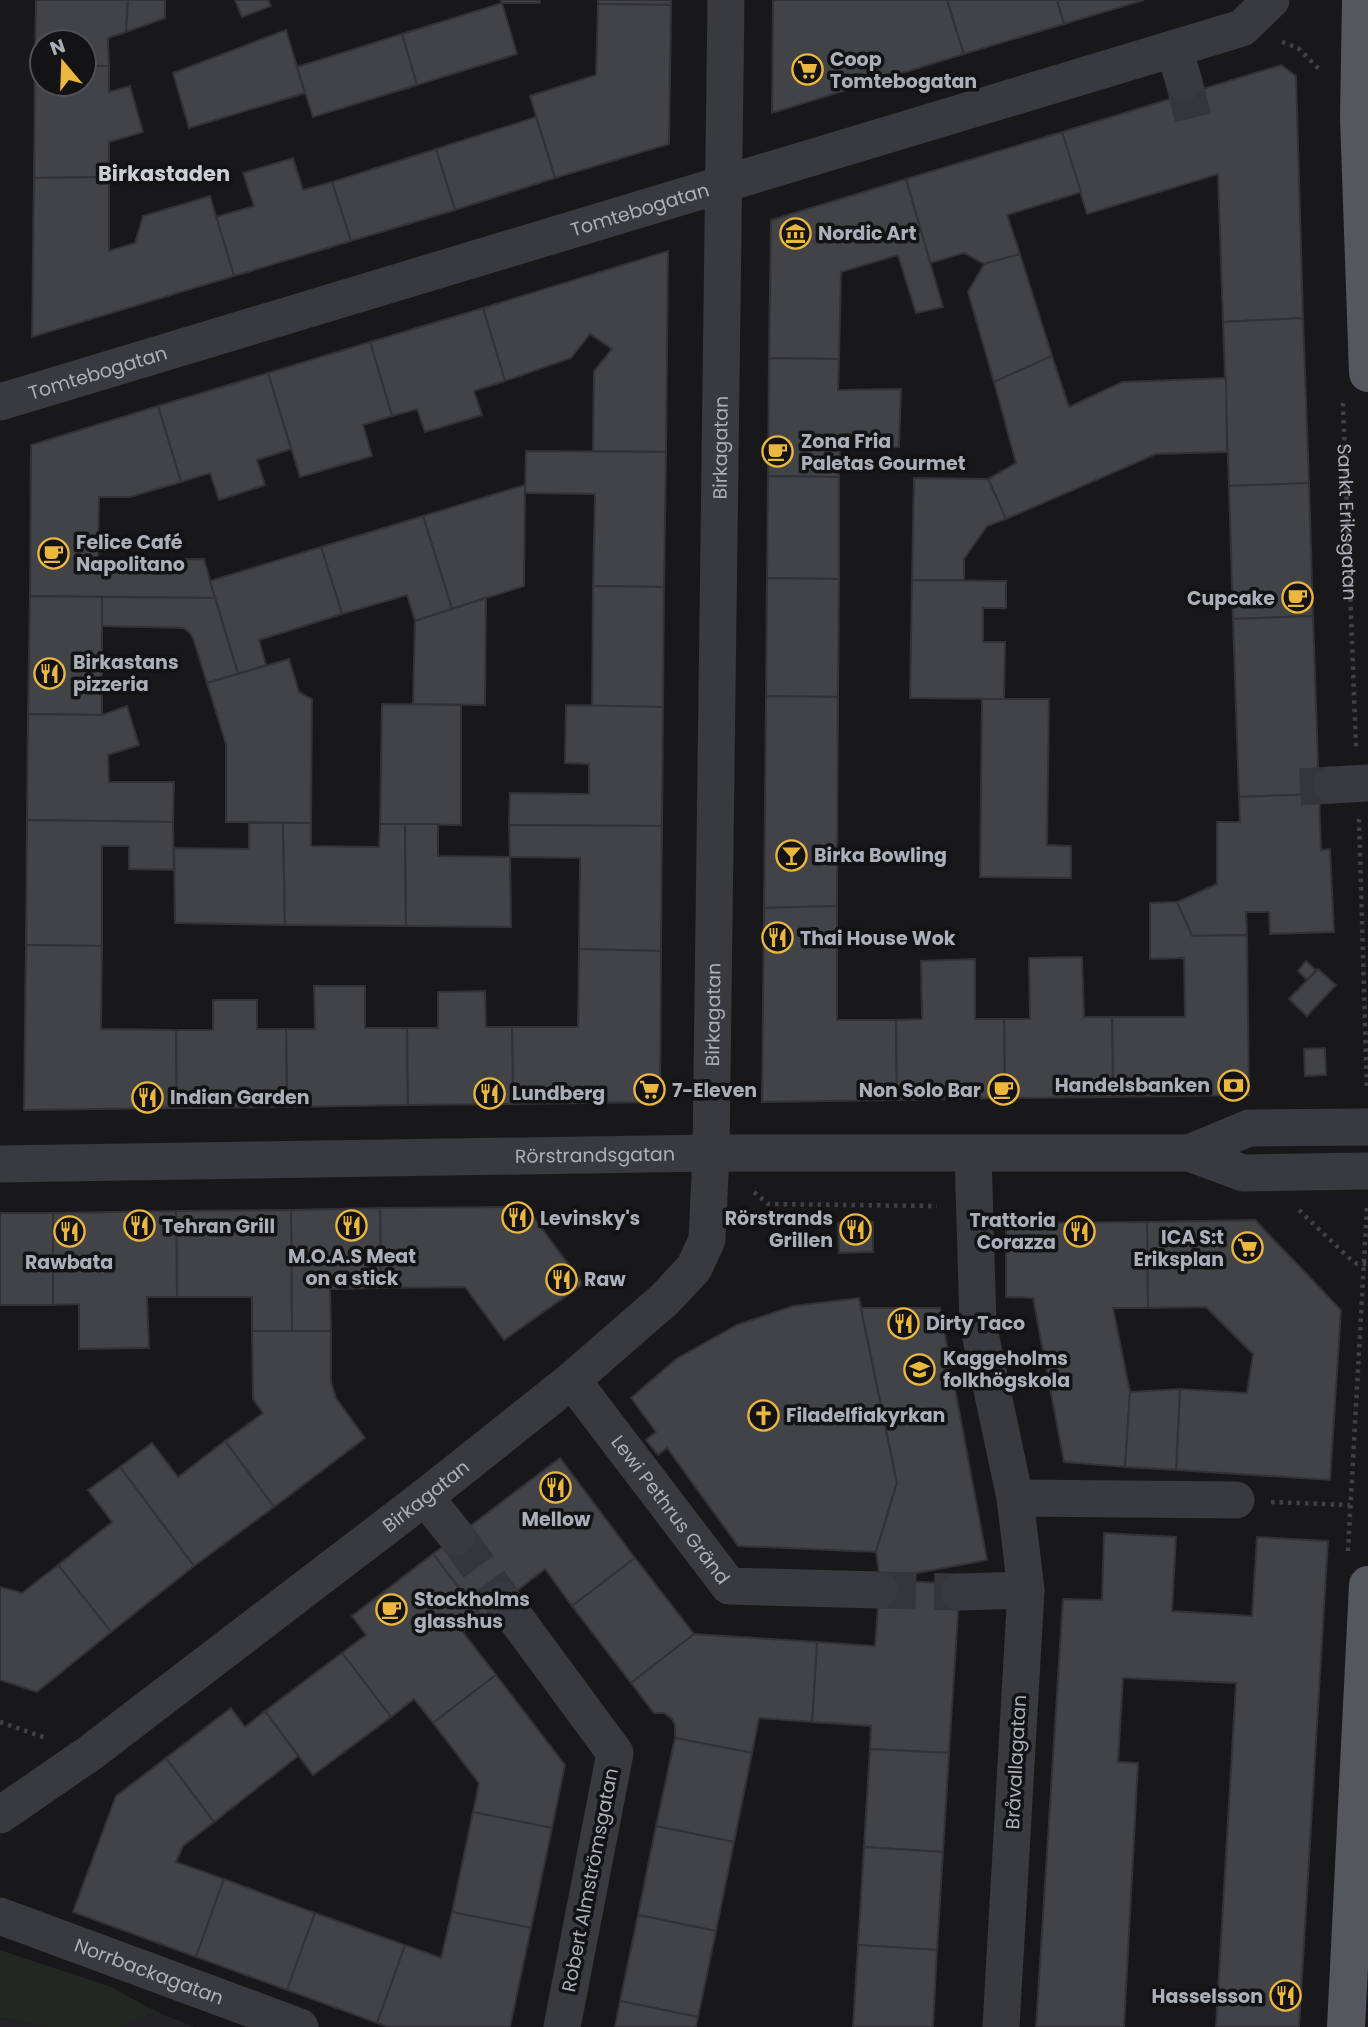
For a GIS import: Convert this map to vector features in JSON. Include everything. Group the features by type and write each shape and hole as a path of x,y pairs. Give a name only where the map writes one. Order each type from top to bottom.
{"main road":[{"path":"1339,0 1360,42"},
{"path":"1355,384 1361,0"},
{"path":"1346,2027 1368,1585"}],"street":[{"name":"Birkagatan","path":"0,1815 90,1753 425,1497 572,1380 665,1299 694,1268 707,1240 711,1153 726,0"},
{"name":"Tomtebogatan","path":"0,402 723,183 1179,66 1242,28 1271,0"},
{"name":"Rörstrandsgatan","path":"1189,1153 1249,1128 1368,1127"},
{"name":"Rörstrandsgatan","path":"0,1164 711,1153 1189,1153 1243,1173 1368,1171"},
{"name":"Bråvallagatan","path":"973,1154 978,1324 1015,1498 1026,1590 1001,2027"},
{"name":"Lewi Pethrus Gränd","path":"572,1380 729,1586 879,1590"},
{"path":"425,1497 457,1537"},
{"path":"1015,1498 1236,1500"},
{"path":"960,1592 1026,1590"},
{"name":"Robert Almströmsgatan","path":"503,1601 615,1753 562,2027"},
{"name":"Norrbackagatan","path":"0,1916 300,2027"}],"path":[{"path":"1242,28 1298,48 1330,79"},
{"name":"Sankt Eriksgatan","path":"1355,384 1353,784 1368,1127"},
{"path":"711,1153 768,1204 951,1207 975,1217"},
{"path":"1296,1207 1357,1264 1368,1264"},
{"path":"1236,1500 1350,1505"}],"shaded area":[{"path":"0,1950 109,1986 157,2012 120,2027 48,2027 0,2018"},
{"path":"157,2012 194,2027 120,2027"},
{"path":"0,2018 48,2027 0,2027"}],"building":[{"path":"36,0 128,0 126,32 108,38 109,66 98,66 98,28 36,28"},
{"path":"128,0 165,0 165,18 126,32"},
{"path":"235,0 268,0 271,6 242,17"},
{"path":"501,0 540,0 540,3 502,3"},
{"path":"598,0 671,0 671,5 598,4"},
{"path":"773,0 947,0 964,54 772,113"},
{"path":"947,0 1057,0 1064,24 964,54"},
{"path":"1057,0 1144,0 1064,24"},
{"path":"502,3 517,54 417,85 402,34"},
{"path":"598,4 671,5 669,144 555,178 530,96 596,75"},
{"path":"286,30 305,93 189,128 173,73"},
{"path":"402,34 417,85 313,117 297,67"},
{"path":"1281,65 1296,76 1303,318 1223,322 1218,174 1087,214 1062,132"},
{"path":"98,66 109,66 109,92 130,86 143,132 109,142 109,177 34,178 35,98 98,98"},
{"path":"536,117 555,178 455,210 436,149"},
{"path":"1062,132 1081,192 1007,215 1020,254 984,264 964,253 930,263 906,179"},
{"path":"436,149 455,210 351,241 332,182"},
{"path":"293,158 303,190 332,182 351,241 234,276 216,217 254,206 243,173"},
{"path":"109,177 109,251 135,243 143,216 210,196 234,276 32,337 34,178"},
{"path":"906,179 943,307 916,313 898,255 841,272 839,359 769,358 771,220"},
{"path":"668,251 666,452 593,451 594,371 612,349 590,334 571,358 505,381 483,308"},
{"path":"1020,254 1052,356 994,382 968,292 984,264"},
{"path":"483,308 505,381 474,391 482,415 425,432 417,409 392,416 370,342"},
{"path":"1303,318 1309,483 1229,486 1223,322"},
{"path":"370,342 392,416 363,425 372,456 300,477 268,373"},
{"path":"1052,356 1069,407 1122,382 1226,378 1227,452 1156,454 1006,519 988,479 1016,463 994,382"},
{"path":"769,358 839,359 838,390 901,389 899,447 840,449 839,477 768,476"},
{"path":"268,373 291,449 257,460 265,485 219,500 210,473 181,482 158,406"},
{"path":"158,406 181,482 130,497 99,497 98,560 204,559 215,598 30,596 31,445"},
{"path":"526,451 666,452 664,587 593,586 595,494 525,493"},
{"path":"768,476 839,477 839,579 767,578"},
{"path":"914,478 988,479 1006,519 987,526 964,559 964,580 912,580"},
{"path":"1309,483 1313,616 1233,619 1229,486"},
{"path":"525,485 524,586 452,609 423,516"},
{"path":"423,516 452,609 415,621 407,595 342,614 321,547"},
{"path":"321,547 342,614 259,640 266,665 238,674 210,581"},
{"path":"767,578 839,579 838,697 766,696"},
{"path":"912,580 1006,581 1006,608 983,608 983,642 1005,642 1004,699 910,698"},
{"path":"593,586 664,587 663,707 592,706"},
{"path":"30,596 102,597 102,715 28,714"},
{"path":"102,597 215,598 238,674 207,683 193,638 183,628 102,626"},
{"path":"486,598 485,705 413,704 415,621"},
{"path":"1313,616 1319,794 1239,797 1233,619"},
{"path":"289,659 299,692 312,699 311,823 226,822 226,744 207,683"},
{"path":"766,696 838,697 837,906 764,908"},
{"path":"982,699 1049,699 1047,845 1071,846 1071,878 980,877"},
{"path":"382,704 461,705 461,825 380,824"},
{"path":"566,705 663,707 662,826 509,825 510,793 589,794 589,764 565,763"},
{"path":"127,706 139,745 108,755 109,782 174,782 173,822 27,820 28,714 102,715"},
{"path":"1319,794 1321,850 1330,849 1334,932 1270,934 1269,912 1246,912 1247,935 1192,936 1177,902 1217,884 1217,822 1240,822 1239,797"},
{"path":"27,820 173,822 174,870 129,869 129,846 102,846 102,946 26,945"},
{"path":"249,823 283,823 285,925 175,923 174,848 249,849"},
{"path":"283,823 311,823 311,846 379,847 380,824 405,824 406,926 285,925"},
{"path":"405,824 438,824 438,856 510,857 511,927 406,926"},
{"path":"509,825 662,826 661,951 579,949 580,858 510,857"},
{"path":"1177,902 1192,936 1247,935 1249,1095 1113,1097 1112,1017 1185,1017 1184,958 1150,959 1150,903"},
{"path":"837,906 837,1020 896,1020 897,1100 762,1102 764,908"},
{"path":"26,945 102,946 101,1029 176,1030 177,1108 24,1110"},
{"path":"579,949 661,951 660,1102 513,1104 512,1027 578,1027"},
{"path":"1082,957 1084,1017 1112,1017 1113,1097 1005,1098 1004,1019 1030,1019 1029,958"},
{"path":"975,959 975,1019 1004,1019 1005,1098 897,1100 896,1020 922,1019 921,961"},
{"path":"1306,961 1316,970 1307,980 1298,971"},
{"path":"1318,969 1336,985 1307,1016 1289,999"},
{"path":"314,986 365,986 365,1028 407,1028 408,1105 287,1107 286,1029 315,1029"},
{"path":"485,991 486,1027 512,1027 513,1104 408,1105 407,1028 438,1028 438,992"},
{"path":"213,1000 257,1000 257,1029 286,1029 287,1107 177,1108 176,1030 213,1030"},
{"path":"1325,1048 1326,1075 1305,1076 1304,1049"},
{"path":"526,1207 583,1284 504,1340 465,1287 381,1288 380,1208"},
{"path":"380,1208 381,1288 330,1289 331,1331 292,1331 291,1210"},
{"path":"291,1210 292,1331 252,1331 252,1297 177,1297 176,1211"},
{"path":"176,1211 177,1297 147,1297 149,1348 79,1349 79,1304 53,1305 53,1213"},
{"path":"0,1213 53,1213 53,1305 0,1305"},
{"path":"1255,1220 1341,1310 1330,1480 1176,1470 1180,1389 1247,1393 1253,1354 1206,1307 1148,1308 1147,1222"},
{"path":"873,1222 873,1252 839,1253 838,1223"},
{"path":"1147,1222 1148,1308 1113,1308 1130,1392 1125,1467 1064,1462 1033,1298 1006,1297 1006,1223"},
{"name":"Filadelfiakyrkan","path":"859,1298 897,1483 876,1552 738,1546 667,1448 658,1455 646,1440 656,1432 631,1398 676,1359 737,1325 793,1306"},
{"path":"861,1308 940,1308 987,1560 880,1580 876,1552 897,1483"},
{"path":"252,1331 331,1331 331,1382 336,1398 365,1438 274,1507 225,1441 263,1413 253,1399"},
{"path":"1180,1389 1176,1470 1125,1467 1130,1392"},
{"path":"225,1441 274,1507 194,1566 120,1467 152,1443 178,1477"},
{"path":"560,1458 635,1558 572,1606 545,1569 482,1618 433,1554"},
{"path":"120,1467 194,1566 111,1632 58,1565 112,1522 88,1490"},
{"path":"1104,1533 1176,1537 1172,1611 1252,1616 1257,1537 1328,1541 1299,2027 1216,2027 1236,1683 1123,1678 1118,1762 1138,1763 1124,2027 1036,2027 1063,1599 1102,1600"},
{"path":"433,1554 482,1618 463,1632 496,1675 433,1723 414,1699 391,1717 342,1653 366,1635 352,1616"},
{"path":"635,1558 694,1634 631,1683 572,1606"},
{"path":"58,1565 111,1632 37,1692 0,1680 0,1587 22,1593"},
{"path":"880,1580 960,1584 949,1753 870,1749 871,1726 812,1722 817,1642 875,1646"},
{"path":"694,1634 817,1642 812,1722 759,1718 752,1753 675,1738 672,1719 664,1713 654,1713 631,1683"},
{"path":"342,1653 391,1717 313,1775 265,1711"},
{"path":"496,1675 565,1765 552,1828 473,1812 479,1783 433,1723"},
{"path":"231,1708 245,1727 265,1711 298,1756 214,1822 166,1758"},
{"path":"675,1738 752,1753 734,1842 656,1826"},
{"path":"870,1749 949,1753 943,1852 864,1847"},
{"path":"166,1758 214,1822 183,1846 176,1862 224,1879 196,1957 73,1912 116,1796"},
{"path":"473,1812 552,1828 531,1928 452,1912"},
{"path":"656,1826 734,1842 716,1931 638,1915"},
{"path":"864,1847 943,1852 937,1950 858,1945"},
{"path":"224,1879 315,1913 287,1990 196,1957"},
{"path":"452,1912 531,1928 510,2027 388,2027 377,2023 405,1945 441,1958"},
{"path":"315,1913 405,1945 377,2023 287,1990"},
{"path":"638,1915 716,1931 698,2017 620,2001"},
{"path":"858,1945 937,1950 933,2027 853,2027"},
{"path":"620,2001 698,2017 696,2027 615,2027"}],"tunnel":[{"path":"1184,82 1196,130"},
{"path":"1300,787 1332,785"},
{"path":"457,1537 503,1601"},
{"path":"879,1590 959,1592"}],"place":[{"name":"Coop Tomtebogatan","path":"807,70"},
{"name":"Nordic Art","path":"795,233"},
{"name":"Zona Fria Paletas Gourmet","path":"778,452"},
{"name":"Felice Café Napolitano","path":"53,553"},
{"name":"Cupcake","path":"1298,598"},
{"name":"Birkastans pizzeria","path":"50,673"},
{"name":"Birka Bowling","path":"791,855"},
{"name":"Thai House Wok","path":"777,938"},
{"name":"Handelsbanken","path":"1233,1085"},
{"name":"7-Eleven","path":"649,1090"},
{"name":"Non Solo Bar","path":"1004,1090"},
{"name":"Lundberg","path":"489,1093"},
{"name":"Indian Garden","path":"147,1097"},
{"name":"Levinsky's","path":"517,1218"},
{"name":"M.O.A.S Meat on a stick","path":"352,1225"},
{"name":"Tehran Grill","path":"139,1226"},
{"name":"Rörstrands Grillen","path":"856,1229"},
{"name":"Rawbata","path":"69,1231"},
{"name":"Trattoria Corazza","path":"1079,1231"},
{"name":"ICA S:t Eriksplan","path":"1247,1248"},
{"name":"Raw","path":"561,1279"},
{"name":"Dirty Taco","path":"903,1323"},
{"name":"Kaggeholms folkhögskola","path":"920,1369"},
{"name":"Filadelfiakyrkan","path":"763,1415"},
{"name":"Mellow","path":"556,1488"},
{"name":"Stockholms glasshus","path":"391,1610"},
{"name":"Hasselsson","path":"1286,1996"}],"district":[{"name":"Birkastaden","path":"164,173"}]}
